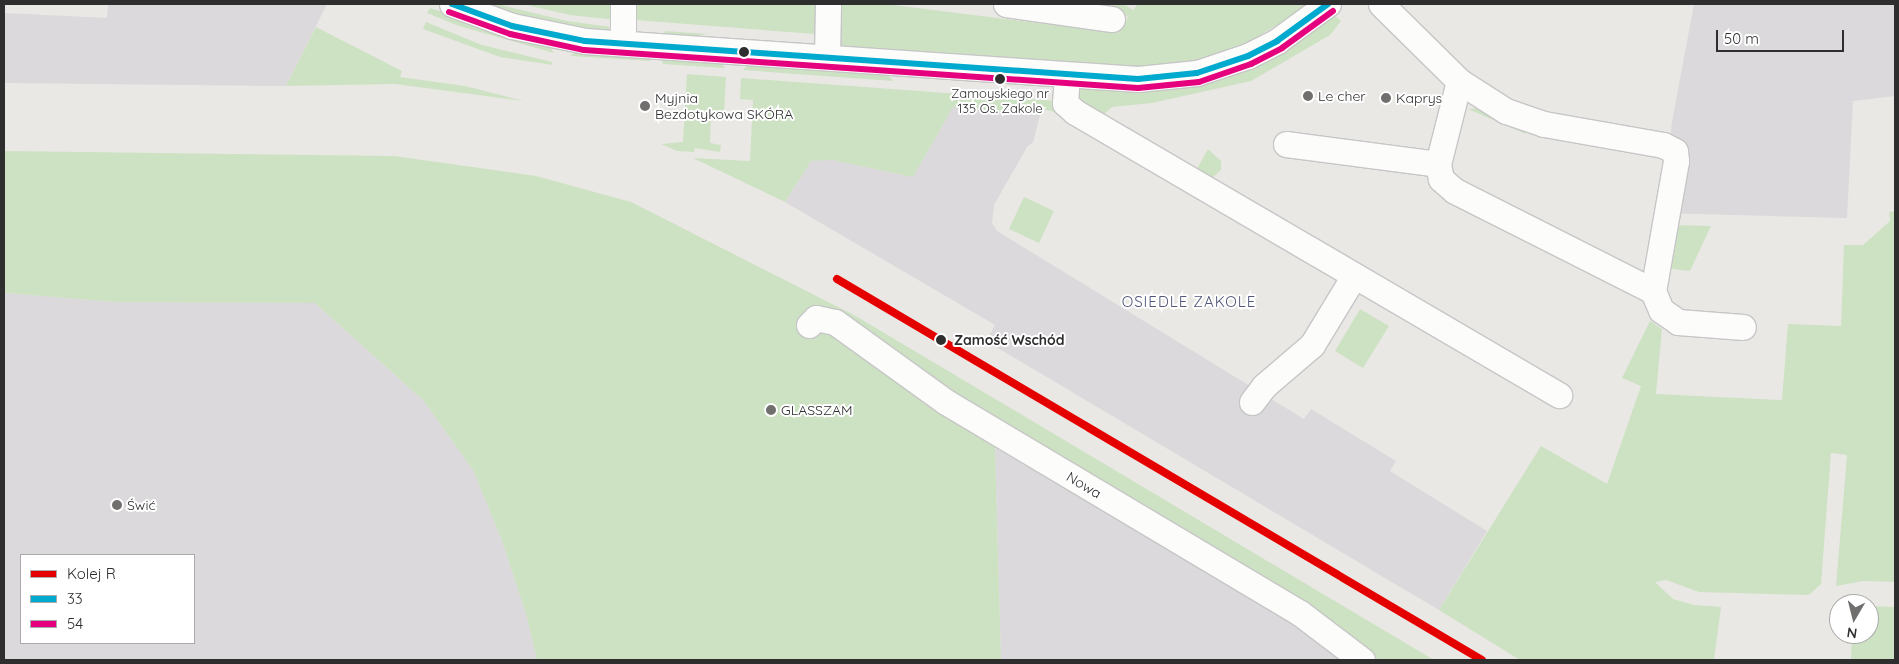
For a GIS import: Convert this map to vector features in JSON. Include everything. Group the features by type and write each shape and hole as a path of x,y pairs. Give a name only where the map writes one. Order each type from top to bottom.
{"street":[{"path":"452,4 503,23 546,34 623,43 1138,79 1197,73 1248,56 1277,41 1328,4"},
{"path":"623,4 623,43"},
{"path":"827,57 828,4"},
{"path":"1006,4 1112,19"},
{"path":"1382,4 1459,81 1500,108 1531,121 1663,145 1675,150 1676,161 1653,291 1662,310 1678,322 1743,328"},
{"path":"1067,75 1065,103 1075,112 1559,395"},
{"path":"1459,81 1438,164 1441,179 1455,191 1653,291"},
{"path":"1286,144 1438,164"},
{"path":"1252,402 1264,386 1312,346 1354,276"},
{"name":"Nowa","path":"809,324 816,318 835,322 954,407 1300,613 1362,660"}],"shaded area":[{"path":"108,4 327,4 286,86 4,83 4,13 107,18"},
{"path":"1694,4 1895,4 1895,96 1853,101 1847,218 1661,213 1672,122"},
{"path":"953,107 1040,115 1033,142 1027,147 994,205 992,223 997,231 1304,419 1311,409 1396,461 1390,471 1487,531 1439,610 986,341 995,325 785,202 811,161 832,160 913,177"},
{"path":"4,293 117,302 315,303 424,401 473,470 501,538 527,617 537,660 4,660"},
{"path":"995,448 1256,599 1350,660 1001,660"}],"green space":[{"path":"476,4 496,4 567,21 611,27 605,31 559,27"},
{"path":"522,4 617,4 616,20 570,15"},
{"path":"633,4 821,4 815,34 635,20"},
{"path":"837,4 885,4 1118,33 1128,17 1110,4 1124,4 1133,10 1138,4 1311,4 1239,48 1185,64 1132,68 837,47"},
{"path":"430,8 547,44 554,53 459,26 427,13"},
{"path":"1332,13 1341,21 1330,35 1251,81 1152,103 1112,107 1100,118 1078,106 1077,92 1081,89 1141,89"},
{"path":"426,22 482,45 552,62 553,65 500,57 423,29"},
{"path":"316,27 402,71 400,77 465,86 524,101 395,84 286,86"},
{"path":"665,31 708,34 683,38 663,37"},
{"path":"579,50 651,55 650,61 570,56"},
{"path":"662,56 720,62 725,68 663,64"},
{"path":"748,64 888,74 893,81 743,70"},
{"path":"687,74 726,77 724,114 722,117 711,118 710,143 721,145 720,152 695,148 694,152 677,151 661,144 683,142"},
{"path":"741,78 1057,101 1055,112 1042,109 1040,115 953,107 913,177 832,160 811,161 785,202 693,158 750,161 753,100 740,99"},
{"path":"1477,108 1523,127 1526,134 1468,109"},
{"path":"1208,149 1221,161 1221,170 1212,178 1194,174"},
{"path":"4,151 394,156 536,176 631,202 854,315 1434,660 1369,660 1003,431 995,448 1001,660 537,660 527,617 501,538 473,470 424,401 315,303 117,302 4,293"},
{"path":"1024,197 1054,211 1039,243 1009,229"},
{"path":"1895,211 1895,582 1863,581 1836,586 1847,455 1831,453 1821,584 1809,595 1699,592 1666,580 1655,582 1673,599 1694,605 1721,607 1714,660 1520,660 1439,610 1541,446 1607,484 1641,386 1622,378 1650,321 1662,329 1656,394 1782,400 1788,324 1841,326 1844,245 1863,245 1890,221 1889,212"},
{"path":"1674,225 1711,226 1690,271 1673,269 1665,263"},
{"path":"1360,309 1389,326 1363,368 1335,351"},
{"path":"1879,606 1895,607 1895,660 1851,660 1852,644 1879,644"}],"rail line":[{"name":"R","path":"837,279 1482,660"}],"transit line":[{"name":"33","path":"452,4 512,26 585,41 1138,79 1197,73 1248,56 1277,41 1328,4"},
{"name":"54","path":"449,12 510,34 584,50 1138,88 1199,82 1251,64 1282,48 1333,11"}],"place":[{"name":"Zamoyskiego nr 135 Os. Zakole","path":"1000,79"},
{"name":"Le cher","path":"1308,96"},
{"name":"Kaprys","path":"1386,98"},
{"name":"Myjnia Bezdotykowa SKÓRA","path":"645,106"},
{"name":"Zamość Wschód","path":"941,340"},
{"name":"GLASSZAM","path":"771,410"},
{"name":"Świć","path":"117,505"}],"district":[{"name":"OSIEDLE ZAKOLE","path":"1189,302"}]}
